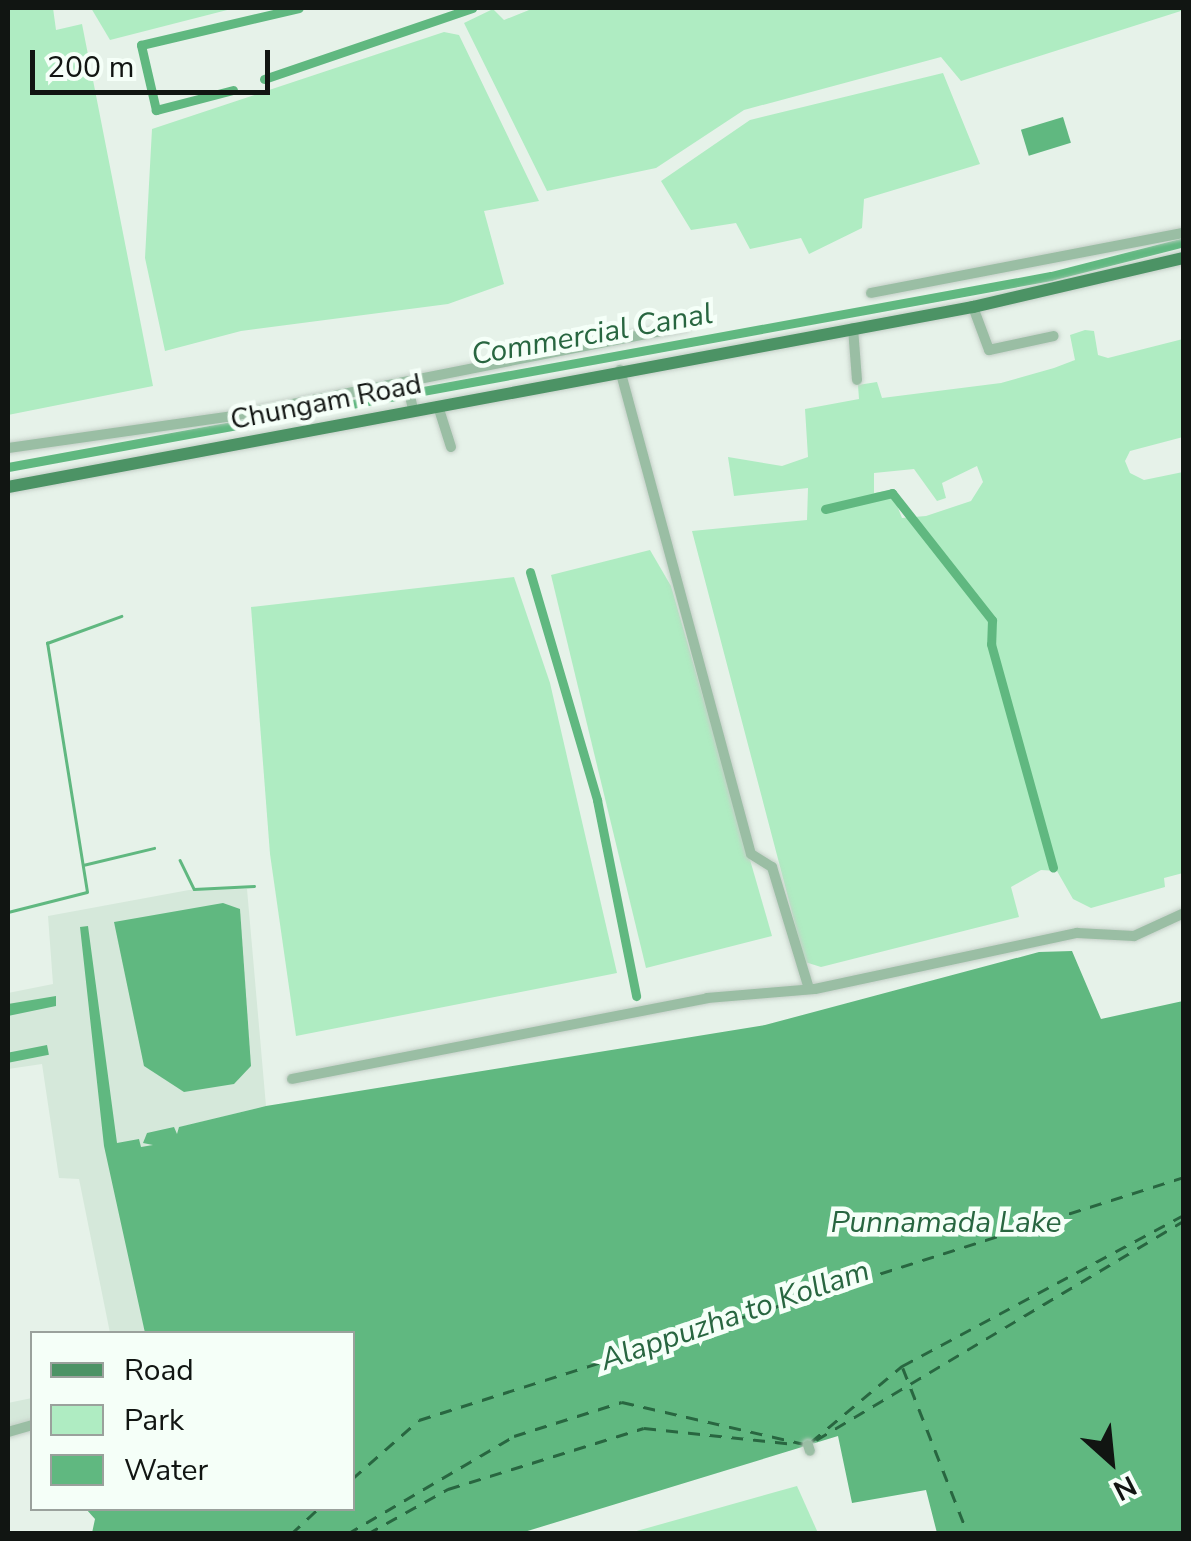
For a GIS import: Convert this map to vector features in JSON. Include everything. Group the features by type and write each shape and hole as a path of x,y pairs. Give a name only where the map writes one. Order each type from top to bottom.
{"main road":[{"name":"Chungam Road","path":"8,487 413,408 974,307 1184,258"}],"street":[{"path":"871,293 1184,233"},
{"path":"974,307 988,350 1054,336"},
{"path":"8,448 407,384 685,326"},
{"path":"853,328 857,380"},
{"path":"620,370 751,854 772,867 809,989"},
{"path":"407,384 413,408"},
{"path":"438,406 452,447"},
{"path":"292,1079 707,998 809,989 1077,933 1134,936 1184,914"}],"shaded area":[{"path":"247,889 266,1106 180,1127 180,1133 153,1146 140,1147 139,1140 134,1275 145,1331 110,1331 79,1179 59,1178 42,1064 8,1069 8,993 53,984 48,916 189,890"},
{"path":"30,1398 30,1424 8,1429 8,1403"}],"green space":[{"path":"8,8 53,8 56,30 82,24 153,386 8,415"},
{"path":"91,8 235,8 110,40"},
{"path":"534,8 1184,10 961,81 941,57 744,110 656,168 547,191 464,23 493,9 504,20"},
{"path":"444,32 459,35 539,201 484,211 504,284 448,304 241,331 165,351 145,258 152,129"},
{"path":"943,73 980,164 864,199 862,228 809,254 801,238 750,249 736,223 691,230 661,181 750,120"},
{"path":"1094,331 1098,355 1108,358 1183,339 1183,437 1130,451 1125,461 1130,473 1144,480 1183,472 1183,873 1164,878 1165,887 1091,908 1073,899 1057,871 1041,870 1011,887 1019,917 821,967 805,962 692,531 807,520 808,488 734,496 728,457 782,466 808,457 805,409 859,399 858,385 877,382 882,398 1001,383 1075,360 1070,335","holes":["977,466 983,482 971,501 926,516 902,518 891,490 874,493 874,473 914,469 937,501 946,498 942,483"]},
{"path":"650,550 671,586 772,936 646,968 551,575"},
{"path":"514,577 550,683 617,973 296,1036 270,854 251,607"},
{"path":"797,1486 818,1533 626,1534"}],"water":[{"path":"1063,117 1071,143 1029,156 1021,130"},
{"path":"223,903 240,909 251,1066 234,1084 184,1092 144,1066 114,922"},
{"name":"Punnamada Lake","path":"88,926 117,1143 139,1139 141,1147 153,1145 143,1143 147,1133 174,1127 177,1134 179,1127 266,1106 765,1025 1039,952 1072,951 1101,1019 1183,1001 1183,1533 937,1533 926,1490 852,1503 838,1436 521,1533 92,1533 95,1519 88,1511 355,1511 355,1331 145,1331 104,1146 80,927"},
{"path":"56,996 56,1006 8,1016 8,1004"},
{"path":"47,1045 49,1055 10,1062 8,1053"}],"waterway":[{"path":"233,90 156,110 141,45 299,8"},
{"path":"264,79 472,8"},
{"name":"Commercial Canal","path":"8,467 1051,276 1184,242"},
{"path":"825,509 892,493 992,620 991,644 1053,868"},
{"path":"530,572 597,800 636,996"},
{"path":"8,912 87,892 47,643 121,616"},
{"path":"83,865 154,848"},
{"path":"180,860 194,889 254,886"}],"ferry route":[{"path":"355,1476 419,1420 1184,1177"},
{"path":"811,1442 902,1366 1184,1215"},
{"path":"816,1440 1184,1221"},
{"path":"903,1368 968,1534"},
{"path":"347,1534 514,1436 622,1402 804,1444"},
{"path":"367,1534 448,1489 644,1428 794,1444"},
{"path":"291,1534 316,1511"}],"water label":[{"name":"Alappuzha to Kollam","path":"735,1316"}]}
